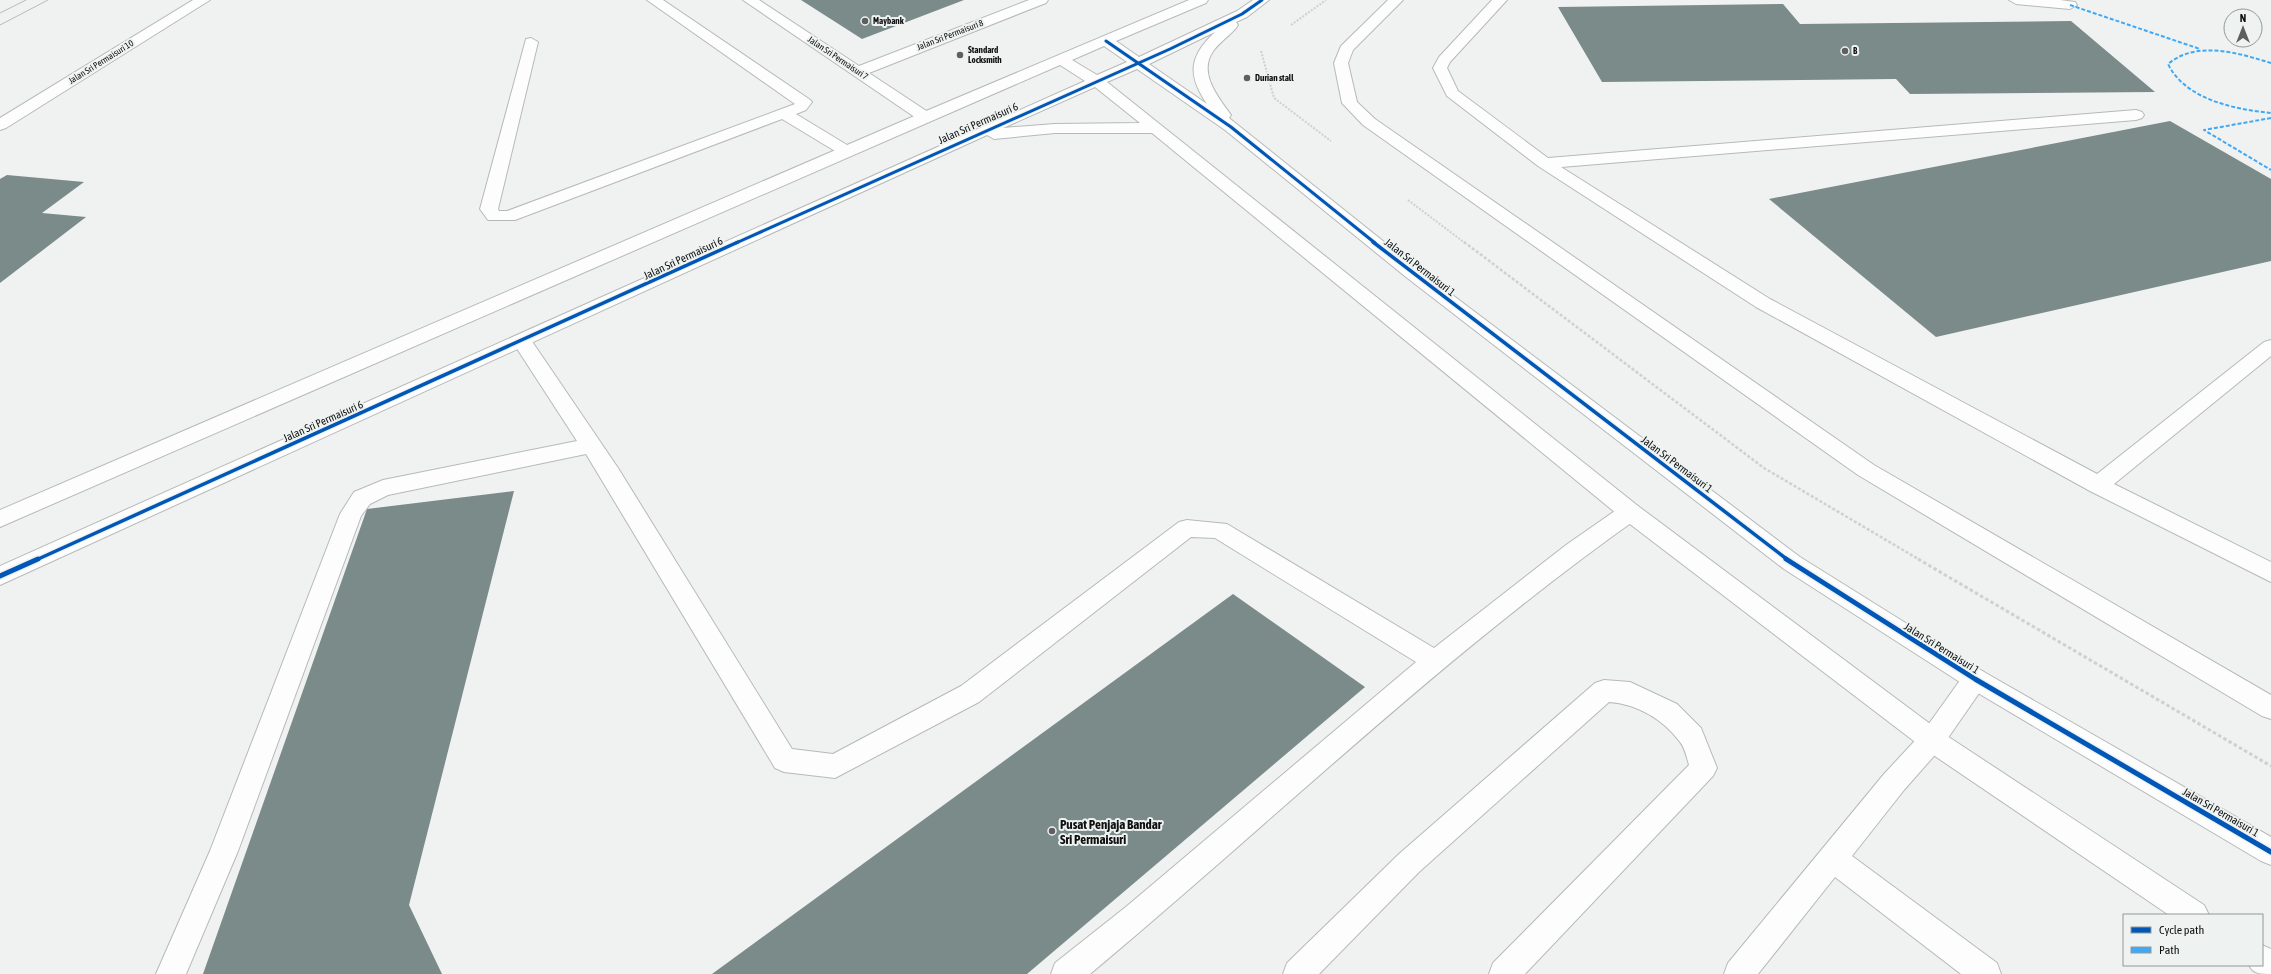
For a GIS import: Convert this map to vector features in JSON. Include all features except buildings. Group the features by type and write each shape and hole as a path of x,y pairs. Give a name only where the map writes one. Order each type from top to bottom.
{"street":[{"name":"Jalan Sri Permaisuri 10","path":"0,125 203,0"},
{"path":"531,42 489,209 494,216 509,216 801,107 804,102 654,0"},
{"name":"Jalan Sri Permaisuri 7","path":"750,0 860,72 925,117"},
{"name":"Jalan Sri Permaisuri 8","path":"860,72 869,66 1041,0"},
{"path":"0,519 846,151 1201,0"},
{"name":"Jalan Sri Permaisuri 6","path":"0,576 1136,63 1242,14 1262,0"},
{"path":"1396,0 1346,50 1341,64 1350,103 1369,122 1866,470 2271,708"},
{"path":"1500,0 1444,60 1440,68 1452,93 1544,163 1763,303 2098,485 2271,573"},
{"path":"2016,0 2070,5"},
{"path":"1230,127 1202,84 1202,66 1204,53 1242,14"},
{"name":"Jalan Sri Permaisuri 1","path":"1106,41 1136,63 1167,81 1230,127 1412,273 1792,563 1975,679 2271,852"},
{"path":"1062,60 1096,81 1156,128 1630,512 1932,740 2193,914"},
{"path":"784,114 846,151"},
{"path":"1544,163 2136,115"},
{"path":"965,139 1025,130 1080,127 1156,128"},
{"path":"522,341 610,473 784,760 835,766 970,694 1187,528 1219,530 1435,661"},
{"path":"2098,485 2271,346"},
{"path":"171,974 224,851 351,514 362,498 383,488 592,445"},
{"path":"1066,974 1137,916 1435,661 1574,551 1630,512"},
{"path":"1739,974 1894,782 1932,740 1975,679"},
{"path":"1298,974 1409,863 1604,691 1630,693 1668,712 1692,736 1704,768 1504,974"},
{"path":"1833,859 1986,974"}],"tram line":[{"path":"0,13 26,0"},
{"path":"0,25 48,0"}],"marked path":[{"path":"2070,5 2200,49"},
{"path":"2271,63 2232,53 2203,51 2189,52 2177,56 2168,64 2174,75 2183,84 2196,93 2228,105 2259,112 2271,113"},
{"path":"2271,118 2204,130 2271,170"}],"cycle path":[{"path":"0,576 965,139 1170,49 1242,14 1262,0"},
{"path":"1106,41 1231,127 1412,273 1792,563 1975,679 2271,852"}],"place":[{"name":"Maybank","path":"865,21"},
{"name":"B","path":"1845,51"},
{"name":"Standard Locksmith","path":"960,55"},
{"name":"Durian stall","path":"1247,78"},
{"name":"Pusat Penjaja Bandar Sri Permaisuri","path":"1052,831"}]}
